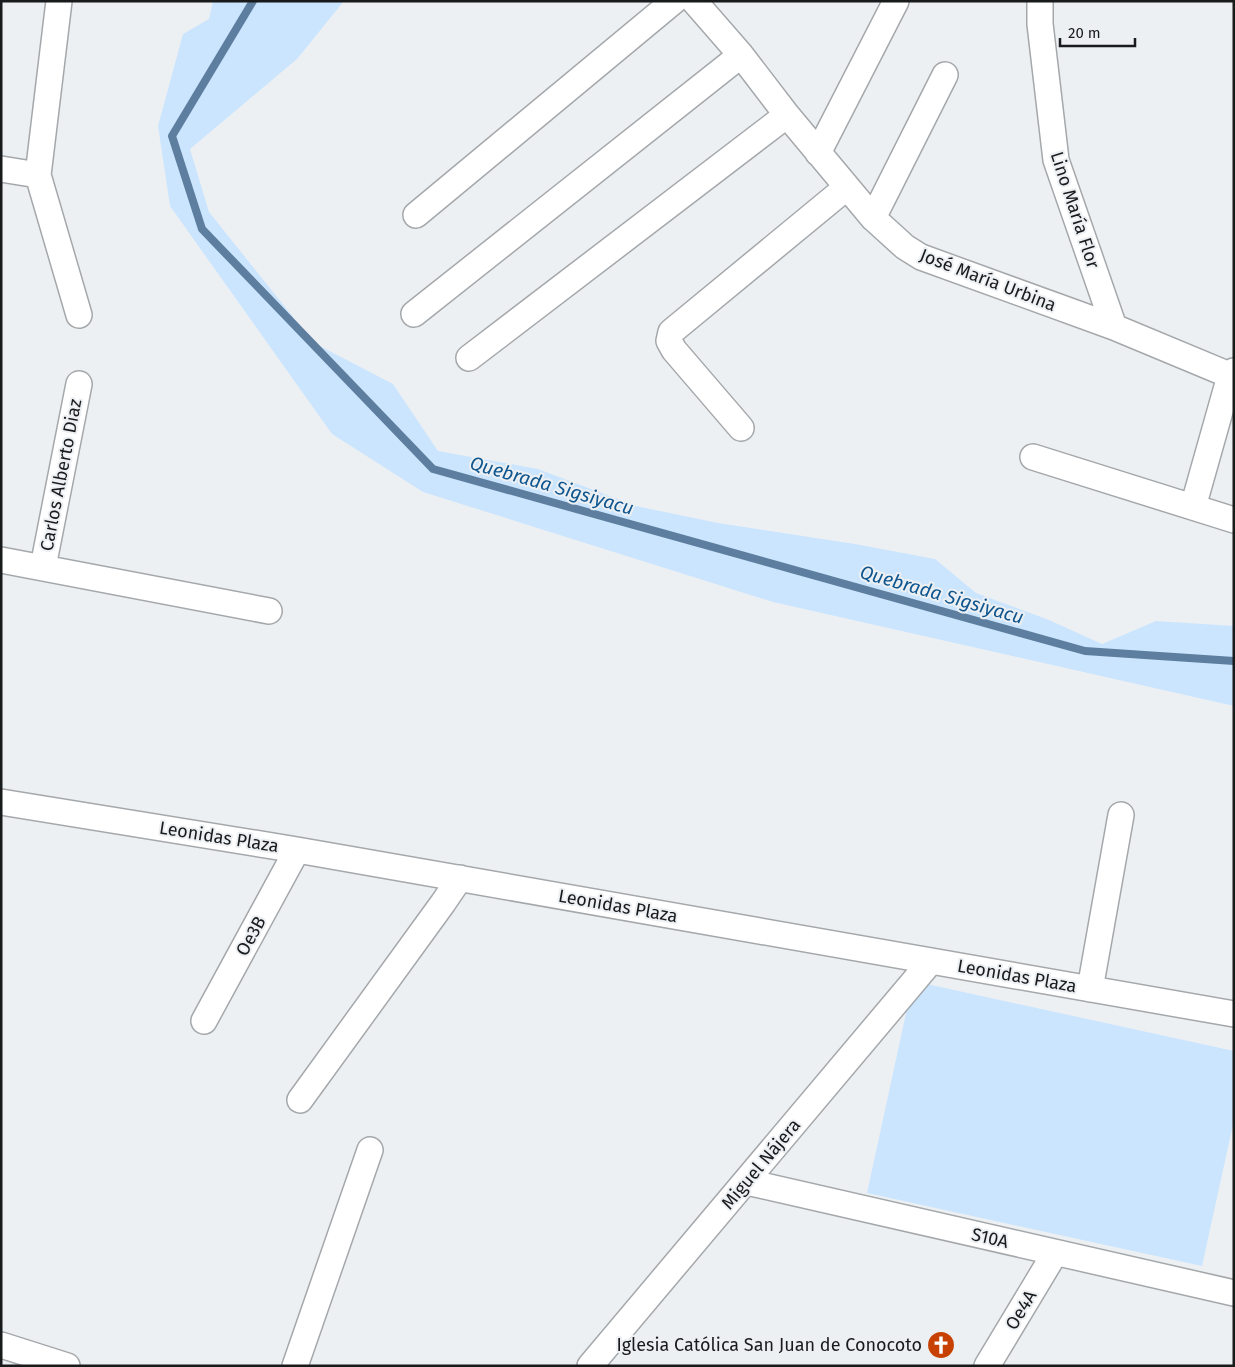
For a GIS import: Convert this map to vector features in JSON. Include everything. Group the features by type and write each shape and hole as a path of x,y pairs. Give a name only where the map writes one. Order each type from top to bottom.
{"street":[{"path":"59,1 38,175 80,315"},
{"path":"416,215 674,1"},
{"name":"José María Urbina","path":"694,1 741,55 787,115 873,218 905,247 921,257 1114,327 1232,375"},
{"path":"818,153 896,1"},
{"name":"Lino María Flor","path":"1040,1 1040,24 1056,160 1114,327"},
{"path":"414,314 741,55"},
{"path":"873,218 945,75"},
{"path":"469,358 787,115"},
{"path":"1,169 38,175"},
{"path":"741,428 674,350 670,341 671,332 847,187"},
{"path":"1192,507 1232,375"},
{"name":"Carlos Alberto Diaz","path":"42,567 79,384"},
{"path":"1032,457 1234,520"},
{"path":"1,560 269,611"},
{"name":"Leonidas Plaza","path":"1,802 297,850 1090,989 1233,1008"},
{"path":"1090,989 1121,815"},
{"name":"Oe3B","path":"204,1021 297,850"},
{"path":"300,1100 460,878"},
{"name":"Miguel Nájera","path":"590,1366 747,1182 931,961"},
{"path":"296,1366 370,1150"},
{"name":"S10A","path":"747,1182 1234,1293"},
{"name":"Oe4A","path":"987,1366 1055,1253"},
{"path":"1,1344 68,1366"}],"shaded area":[{"path":"213,1 344,1 297,59 190,149 209,212 314,343 393,384 438,451 538,469 636,506 718,523 855,544 935,559 976,593 1049,620 1102,644 1156,621 1234,626 1234,706 773,602 423,492 332,434 170,206 158,126 183,34 209,19"},
{"path":"913,981 1234,1051 1234,1120 1202,1266 867,1193"}],"waterway":[{"name":"Quebrada Sigsiyacu","path":"253,1 172,136 202,229 433,469 1085,651 1234,661"}],"place":[{"name":"Iglesia Católica San Juan de Conocoto","path":"941,1345"}]}
